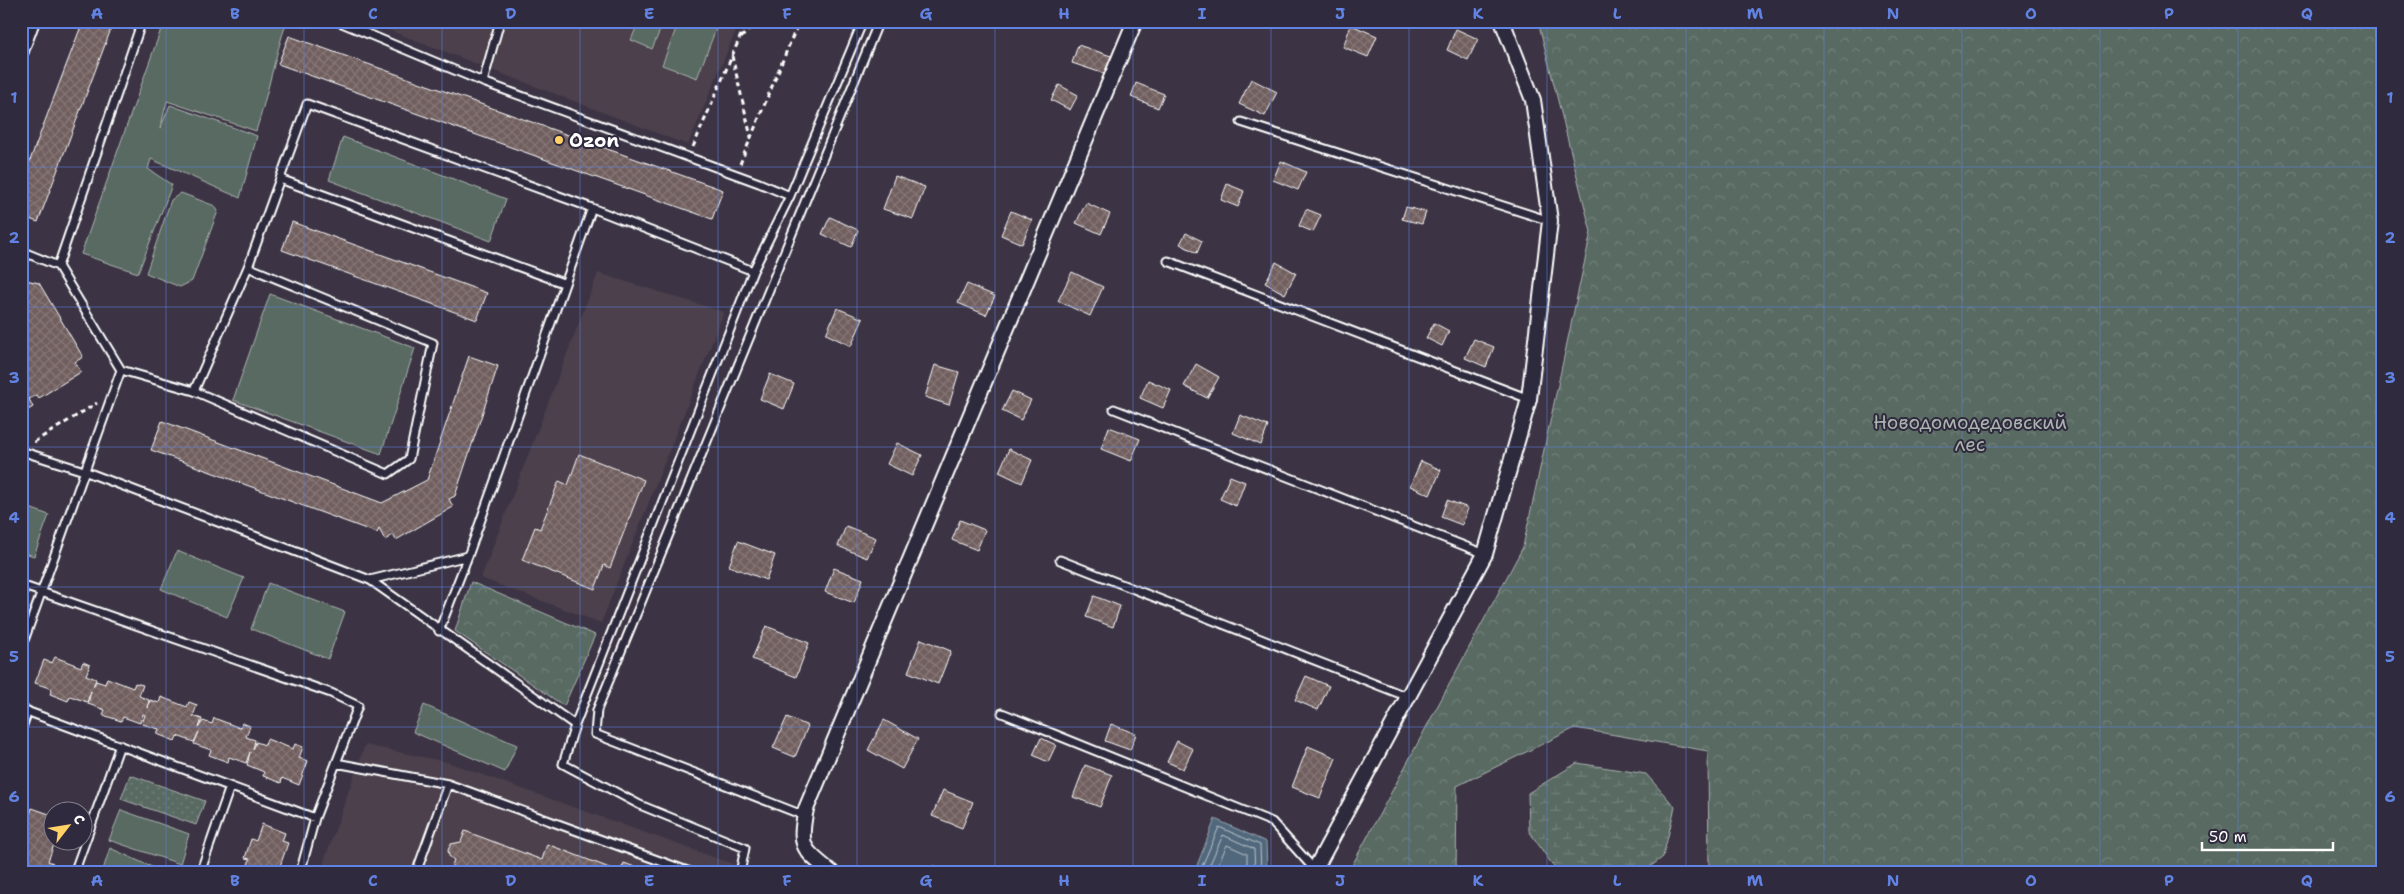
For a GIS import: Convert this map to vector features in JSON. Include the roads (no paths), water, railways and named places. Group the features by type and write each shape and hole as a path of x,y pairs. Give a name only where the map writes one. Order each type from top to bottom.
{"street":[{"path":"21,51 32,21"},
{"path":"832,873 806,851 802,830 805,816 1135,21"},
{"path":"1313,871 1486,554 1529,399 1550,221 1533,100 1502,21"}],"lane":[{"path":"58,266 142,21"},
{"path":"337,21 483,82 790,196"},
{"path":"483,82 500,21"},
{"path":"740,873 745,848 640,805 563,764 575,725 753,271 790,196 863,21"},
{"path":"805,816 595,734 597,710 879,21"},
{"path":"194,391 248,267 307,104 592,208 753,271"},
{"path":"1241,122 1550,221"},
{"path":"280,180 564,282"},
{"path":"439,632 592,208"},
{"path":"21,250 58,266 121,370 194,391 388,474 408,459 433,344 248,267"},
{"path":"1168,261 1529,399"},
{"path":"21,649 121,370"},
{"path":"1114,409 1486,554"},
{"path":"21,451 84,471 370,580 439,632 575,725"},
{"path":"370,580 468,556"},
{"path":"1060,560 1408,697"},
{"path":"21,585 331,693 358,706 315,818 300,873"},
{"path":"21,730 25,710 315,818"},
{"path":"1002,713 1272,822 1313,871"},
{"path":"74,873 120,745"},
{"path":"336,763 448,784 693,873"},
{"path":"416,873 448,784"},
{"path":"200,873 230,787"}],"water":[{"path":"1215,819 1266,842 1267,868 1265,873 1194,873"}],"place":[{"name":"Ozon","path":"559,140"}],"park label":[{"name":"Новодомодедовский лес","path":"1970,433"}]}
